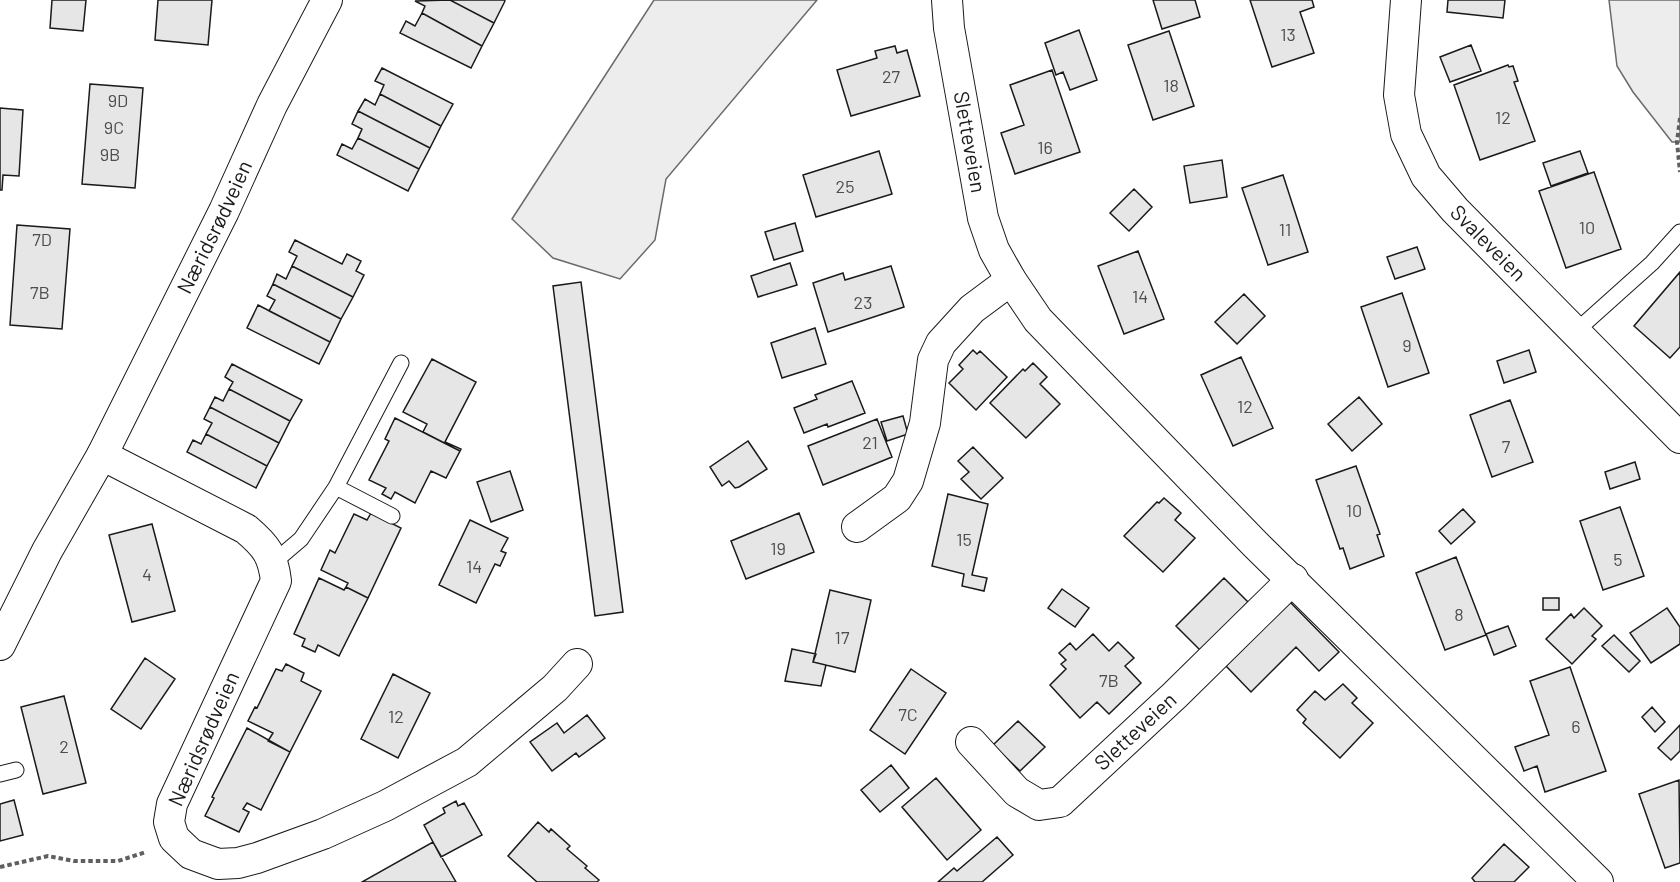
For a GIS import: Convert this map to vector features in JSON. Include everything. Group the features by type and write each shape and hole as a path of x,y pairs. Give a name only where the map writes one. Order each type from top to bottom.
{"street":[{"name":"Næridsrødveien","path":"0,645 47,551 102,455 224,211 272,105 327,0"},
{"name":"Sletteveien","path":"947,0 949,28 983,218 994,250 1038,320 1255,544 1598,882"},
{"name":"Svaleveien","path":"1406,0 1399,95 1406,134 1426,176 1455,210 1680,438"},
{"path":"857,527 897,498 908,481 925,423 933,360 941,343 972,309 1011,280"},
{"path":"102,455 246,529 263,543 274,562"},
{"name":"Næridsrødveien","path":"274,562 276,581 172,804 169,822 174,838 191,854 218,864 238,863 257,858 323,834 426,785 467,762 555,688 577,664"},
{"name":"Sletteveien","path":"971,742 1017,792 1039,806 1060,802 1175,695 1293,579"}],"lane":[{"path":"1575,332 1652,263 1680,232"},
{"path":"274,562 301,539 336,488 401,363"},
{"path":"336,488 392,516"},
{"path":"0,774 16,770"}],"path":[{"path":"1680,118 1677,142 1680,172"},
{"path":"0,867 48,856 74,861 118,861 146,852 174,838"}],"shaded area":[{"path":"654,0 817,0 666,179 655,240 620,279 553,258 512,219"},
{"path":"1609,0 1680,0 1680,142 1672,142 1633,92 1617,66"}],"building":[{"path":"52,0 86,0 83,31 50,28"},
{"path":"158,0 212,0 208,45 155,40"},
{"path":"450,0 504,0 505,1 494,23"},
{"path":"450,0 494,23 482,46 422,13 425,6 415,1"},
{"path":"1153,0 1195,0 1200,17 1162,29"},
{"path":"1250,0 1312,0 1314,7 1300,12 1314,53 1272,67"},
{"path":"1448,0 1505,0 1503,18 1447,12"},
{"path":"422,13 482,46 471,68 400,33 406,21 415,26"},
{"path":"1079,30 1097,80 1070,90 1063,72 1056,75 1045,43"},
{"path":"1169,31 1194,106 1153,120 1128,45"},
{"path":"1471,45 1481,71 1450,82 1440,57"},
{"path":"895,46 897,53 907,50 920,96 851,116 837,70 877,58 875,51"},
{"path":"1508,65 1513,66 1518,81 1514,82 1535,141 1480,160 1454,85"},
{"path":"382,68 453,104 441,126 380,94 384,85 375,81"},
{"path":"1052,70 1080,152 1015,174 1001,133 1024,125 1010,85"},
{"path":"90,84 143,88 135,188 82,184"},
{"path":"380,94 441,126 430,148 358,111 365,99 375,105"},
{"path":"0,108 23,110 19,176 3,175 2,190 0,190"},
{"path":"358,111 430,148 419,169 358,138 362,129 352,124"},
{"path":"358,138 419,169 408,191 337,155 342,144 352,149"},
{"path":"879,151 892,194 816,217 803,175"},
{"path":"1580,151 1588,173 1551,186 1543,163"},
{"path":"1222,160 1227,197 1190,203 1184,166"},
{"path":"1594,172 1621,249 1566,268 1539,191"},
{"path":"1283,175 1308,252 1268,265 1242,188"},
{"path":"1134,189 1152,207 1129,231 1110,213"},
{"path":"795,223 803,251 774,260 765,232"},
{"path":"17,225 70,229 62,329 10,325"},
{"path":"295,240 342,264 347,254 361,261 356,271 364,275 353,297 292,266 297,256 289,252"},
{"path":"1417,247 1425,269 1395,279 1387,257"},
{"path":"1138,251 1164,319 1124,334 1098,266"},
{"path":"790,263 797,285 758,297 751,276"},
{"path":"292,266 353,297 341,319 273,284 277,274 286,279"},
{"path":"891,266 904,307 828,332 813,283 843,273 845,280"},
{"path":"1680,272 1680,347 1670,358 1634,326"},
{"path":"581,282 623,612 595,616 553,286"},
{"path":"273,284 341,319 330,342 269,311 275,300 267,296"},
{"path":"1402,293 1429,373 1388,387 1361,307"},
{"path":"1244,294 1265,316 1237,344 1215,322"},
{"path":"258,305 330,342 319,364 247,328"},
{"path":"815,328 826,364 782,378 771,343"},
{"path":"973,350 977,354 980,351 1007,377 976,410 949,383 963,369 959,365"},
{"path":"1529,350 1536,372 1504,383 1497,361"},
{"path":"1241,357 1273,428 1233,446 1201,375"},
{"path":"432,359 476,382 445,442 461,449 460,451 423,432 427,424 403,412"},
{"path":"1033,363 1047,377 1040,384 1060,404 1026,438 990,403 1023,369 1025,371"},
{"path":"232,364 302,400 290,421 229,389 233,382 225,377"},
{"path":"852,381 865,413 804,433 794,408 817,399 815,395"},
{"path":"229,389 290,421 279,443 210,407 215,397 223,401"},
{"path":"1359,397 1382,424 1352,451 1328,424"},
{"path":"1510,400 1533,462 1492,477 1470,415"},
{"path":"210,407 279,443 267,466 206,434 212,423 204,419"},
{"path":"903,416 908,434 887,441 881,422"},
{"path":"395,418 460,451 446,478 431,471 415,503 395,492 391,499 382,494 386,488 369,480 389,441 385,439"},
{"path":"877,419 892,457 823,485 808,446"},
{"path":"206,434 267,466 256,488 187,452 193,440 201,444"},
{"path":"748,441 767,469 739,487 735,488 729,481 722,486 710,467"},
{"path":"973,447 1003,478 981,499 961,479 969,472 958,461"},
{"path":"1635,462 1640,479 1610,489 1605,472"},
{"path":"1356,466 1380,534 1377,535 1384,556 1350,569 1343,548 1340,549 1316,480"},
{"path":"510,471 523,510 491,522 477,482"},
{"path":"948,494 988,504 972,575 987,578 984,591 962,586 964,574 932,566"},
{"path":"1164,498 1181,513 1175,520 1195,538 1163,572 1124,536 1157,502 1159,503"},
{"path":"1620,507 1644,576 1603,590 1580,521"},
{"path":"1463,509 1475,522 1451,544 1439,531"},
{"path":"371,513 401,528 368,598 346,587 348,583 321,570 330,550 335,553 354,514 367,520"},
{"path":"799,513 814,552 746,579 731,541"},
{"path":"470,520 508,538 501,551 506,553 500,566 495,564 476,603 439,585"},
{"path":"152,524 175,611 132,622 109,535"},
{"path":"1456,557 1486,635 1445,650 1416,573"},
{"path":"319,578 344,590 346,587 368,598 339,656 318,645 315,652 302,646 305,639 294,634"},
{"path":"1224,578 1248,602 1201,651 1176,626"},
{"path":"1062,589 1089,608 1075,627 1048,608"},
{"path":"830,590 871,600 855,672 813,662"},
{"path":"1543,598 1559,598 1559,610 1543,610"},
{"path":"1290,602 1339,652 1319,671 1296,647 1251,692 1226,666"},
{"path":"1584,608 1602,626 1592,636 1596,639 1572,664 1546,639 1571,614 1574,618"},
{"path":"1667,608 1680,627 1680,644 1651,663 1630,633"},
{"path":"1508,626 1516,646 1494,655 1486,634"},
{"path":"1093,634 1109,651 1118,642 1134,658 1125,666 1141,683 1109,714 1097,702 1080,718 1050,685 1066,669 1061,664 1066,660 1059,653 1070,643 1076,650"},
{"path":"1614,635 1640,661 1629,672 1602,646"},
{"path":"792,649 816,654 813,662 826,665 821,686 785,681"},
{"path":"145,658 175,679 141,729 111,709"},
{"path":"286,664 304,673 301,681 321,691 290,752 268,741 273,733 248,721 276,669 282,671"},
{"path":"1570,667 1606,771 1545,792 1537,766 1524,771 1515,747 1549,735 1530,681"},
{"path":"911,669 946,693 905,754 870,730"},
{"path":"393,674 430,693 398,758 361,739"},
{"path":"1343,684 1357,698 1352,703 1373,723 1340,758 1303,723 1306,719 1297,710 1315,691 1325,700"},
{"path":"64,696 86,783 43,794 21,707"},
{"path":"1652,707 1665,722 1655,732 1642,717"},
{"path":"587,715 605,738 579,757 576,753 552,771 530,742 557,723 564,733"},
{"path":"1018,721 1045,747 1020,771 993,745"},
{"path":"1680,725 1680,751 1671,760 1658,748"},
{"path":"247,728 290,752 261,810 247,803 243,809 249,812 239,832 205,816 214,798 212,797"},
{"path":"891,765 909,788 880,812 861,790"},
{"path":"936,778 981,830 947,860 902,807"},
{"path":"1679,780 1680,863 1665,868 1639,794"},
{"path":"14,800 23,835 0,841 0,804"},
{"path":"456,801 458,806 464,803 482,835 441,857 424,825 445,813 443,808"},
{"path":"538,822 549,832 551,829 570,846 567,849 599,880 597,882 537,882 508,856"},
{"path":"997,837 1013,855 982,882 938,882 954,868 957,871"},
{"path":"433,842 456,882 362,882"},
{"path":"1504,844 1529,867 1514,882 1475,882 1472,878"}]}
